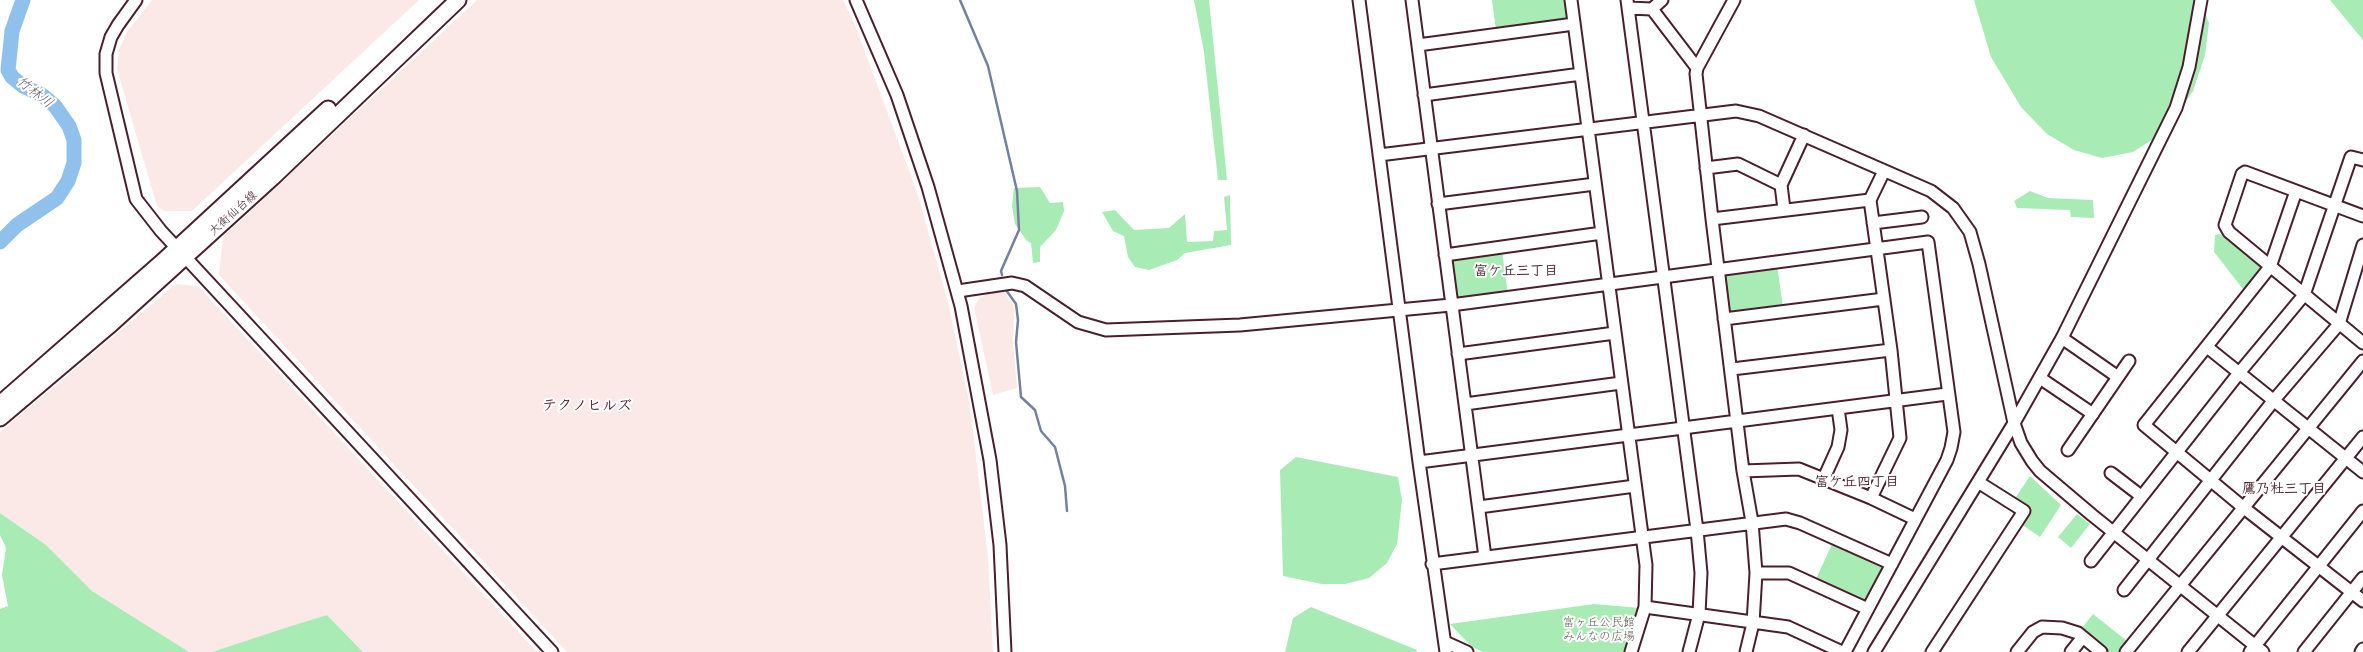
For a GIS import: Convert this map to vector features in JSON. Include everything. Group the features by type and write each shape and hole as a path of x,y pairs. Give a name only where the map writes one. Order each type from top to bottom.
{"main road":[{"name":"大衡仙台線","path":"0,418 111,324 182,251 445,0"},
{"name":"大衡仙台線","path":"0,404 273,176 458,0"}],"street":[{"path":"136,0 111,37 106,54 106,73 136,199 146,213 552,652"},
{"path":"856,0 897,95 928,187 958,291 990,460 1000,545 1005,652"},
{"path":"1359,0 1432,564 1446,647 1467,652"},
{"path":"1412,0 1485,557"},
{"path":"1571,0 1646,565 1645,607 1631,652"},
{"path":"1652,8 1662,0"},
{"path":"1734,0 1697,68 1700,114 1724,319 1732,369 1743,471 1752,522 1756,573 1753,623 1746,652"},
{"path":"1874,652 2014,423 2062,338 2170,121 2189,67 2201,0"},
{"path":"1689,652 1699,614 1701,573 1697,530 1628,4 1652,8 1697,68"},
{"path":"1418,45 1574,24"},
{"path":"1424,95 1580,74"},
{"path":"1379,155 1588,130 1700,114 1726,111 1744,112 1759,116 1804,135 1940,196 1965,224 1979,264 2020,443 2040,471 2218,615 2256,650 2318,565 2363,510"},
{"path":"1784,209 1781,185 1804,135"},
{"path":"2091,561 2239,373 2304,295 2351,156 2363,160"},
{"path":"1706,168 1738,164 1781,185"},
{"path":"1871,498 1900,438 1891,350 1870,200 1884,170"},
{"path":"2363,216 2245,172 2242,174 2225,221 2229,232 2363,343"},
{"path":"1438,204 1595,184"},
{"path":"2296,191 2270,267 2144,425 2244,508 2363,601"},
{"path":"1712,219 1870,200"},
{"path":"1874,223 1922,217"},
{"path":"1445,255 1602,233"},
{"path":"958,291 1012,282 1025,286 1078,322 1106,330 1278,322 1451,305 1928,242 1947,394 1954,432 1951,448 1947,460 1844,652 1788,627 1645,607"},
{"path":"2124,590 2274,400 2339,324 2363,245"},
{"path":"1724,319 1884,299"},
{"path":"1458,354 1615,333"},
{"path":"2062,338 2118,377"},
{"path":"2207,347 2363,472"},
{"path":"1732,369 1891,350"},
{"path":"2068,450 2130,361"},
{"path":"2126,652 2363,361"},
{"path":"2040,378 2093,414"},
{"path":"1464,404 1622,383"},
{"path":"1419,462 1947,394"},
{"path":"1824,478 1838,448 1840,430 1838,408"},
{"path":"2188,652 2363,437"},
{"path":"1743,471 1799,469 1871,498 1915,520"},
{"path":"2111,473 2141,496"},
{"path":"1932,652 2024,511 1978,482"},
{"path":"1478,507 1635,486"},
{"path":"1432,564 1786,519 1800,523 1892,564"},
{"path":"1756,573 1789,573 1868,609"},
{"path":"2304,652 2363,578"},
{"path":"2017,652 2034,632 2042,627 2062,628 2083,637 2101,652"},
{"path":"2071,652 2083,637"}],"shaded area":[{"path":"152,0 419,0 192,211 164,211 157,206 117,69 119,50 127,32"},
{"path":"477,0 843,0 855,25 917,192 948,302 970,406 988,557 993,652 567,652 219,275 223,237"},
{"path":"176,284 198,286 537,652 363,652 327,615 212,652 189,652 92,591 46,545 0,513 0,432"},
{"path":"999,290 1003,291 1014,305 1013,342 1017,388 993,395 974,307 980,297"}],"green space":[{"path":"1194,0 1209,0 1227,180 1218,180 1204,52"},
{"path":"1492,0 1568,0 1570,19 1496,30"},
{"path":"1974,0 2200,0 2209,23 2205,55 2193,91 2166,131 2133,152 2102,158 2074,150 2047,134 2021,107 1991,57"},
{"path":"2330,0 2363,0 2363,40"},
{"path":"1040,187 1050,203 1063,202 1064,211 1056,230 1040,247 1040,262 1033,263 1031,243 1027,241 1015,224 1012,206 1014,188"},
{"path":"2030,191 2048,198 2093,200 2094,218 2071,217 2070,210 2017,208 2014,201"},
{"path":"1230,195 1231,245 1185,253 1177,260 1149,270 1135,267 1128,257 1124,236 1113,231 1102,212 1115,210 1134,230 1169,228 1185,214 1187,242 1213,241 1214,231 1227,230 1224,197"},
{"path":"2220,234 2259,264 2262,275 2246,293 2214,252 2215,235"},
{"path":"1502,251 1508,294 1457,299 1449,261 1453,257"},
{"path":"1777,265 1783,307 1731,315 1726,311 1723,276 1727,270"},
{"path":"1296,457 1398,477 1402,500 1397,544 1387,563 1369,578 1345,584 1322,584 1283,576 1280,470"},
{"path":"2030,476 2061,505 2040,537 2021,524 2014,500"},
{"path":"0,513 46,545 92,591 189,652 0,652 0,609 8,606 2,575 6,548 0,535"},
{"path":"2077,514 2090,524 2071,548 2058,537"},
{"path":"1833,542 1883,565 1865,602 1816,579"},
{"name":"富ヶ丘公民館 みんなの広場","path":"1594,604 1640,608 1627,652 1483,652 1472,647 1450,624"},
{"path":"1311,607 1417,650 1417,652 1285,652 1293,618"},
{"path":"2093,614 2132,645 2126,652 2101,652 2078,633"},
{"path":"327,615 363,652 212,652 288,627"}],"waterway":[{"name":"竹林川","path":"0,242 17,225 57,198 68,181 74,163 74,140 69,126 55,106 42,95 23,86 12,77 8,70 12,31 23,0"},
{"path":"960,0 988,66 1017,191 1019,230 1001,271 1002,275"},
{"path":"1006,290 1016,304 1018,320 1016,342 1021,397 1035,410 1041,431 1055,447 1065,486 1067,511"}],"district":[{"name":"富ケ丘三丁目","path":"1516,271"},
{"name":"テクノヒルズ","path":"587,405"},
{"name":"富ケ丘四丁目","path":"1857,482"},
{"name":"鷹乃杜三丁目","path":"2284,489"}]}
